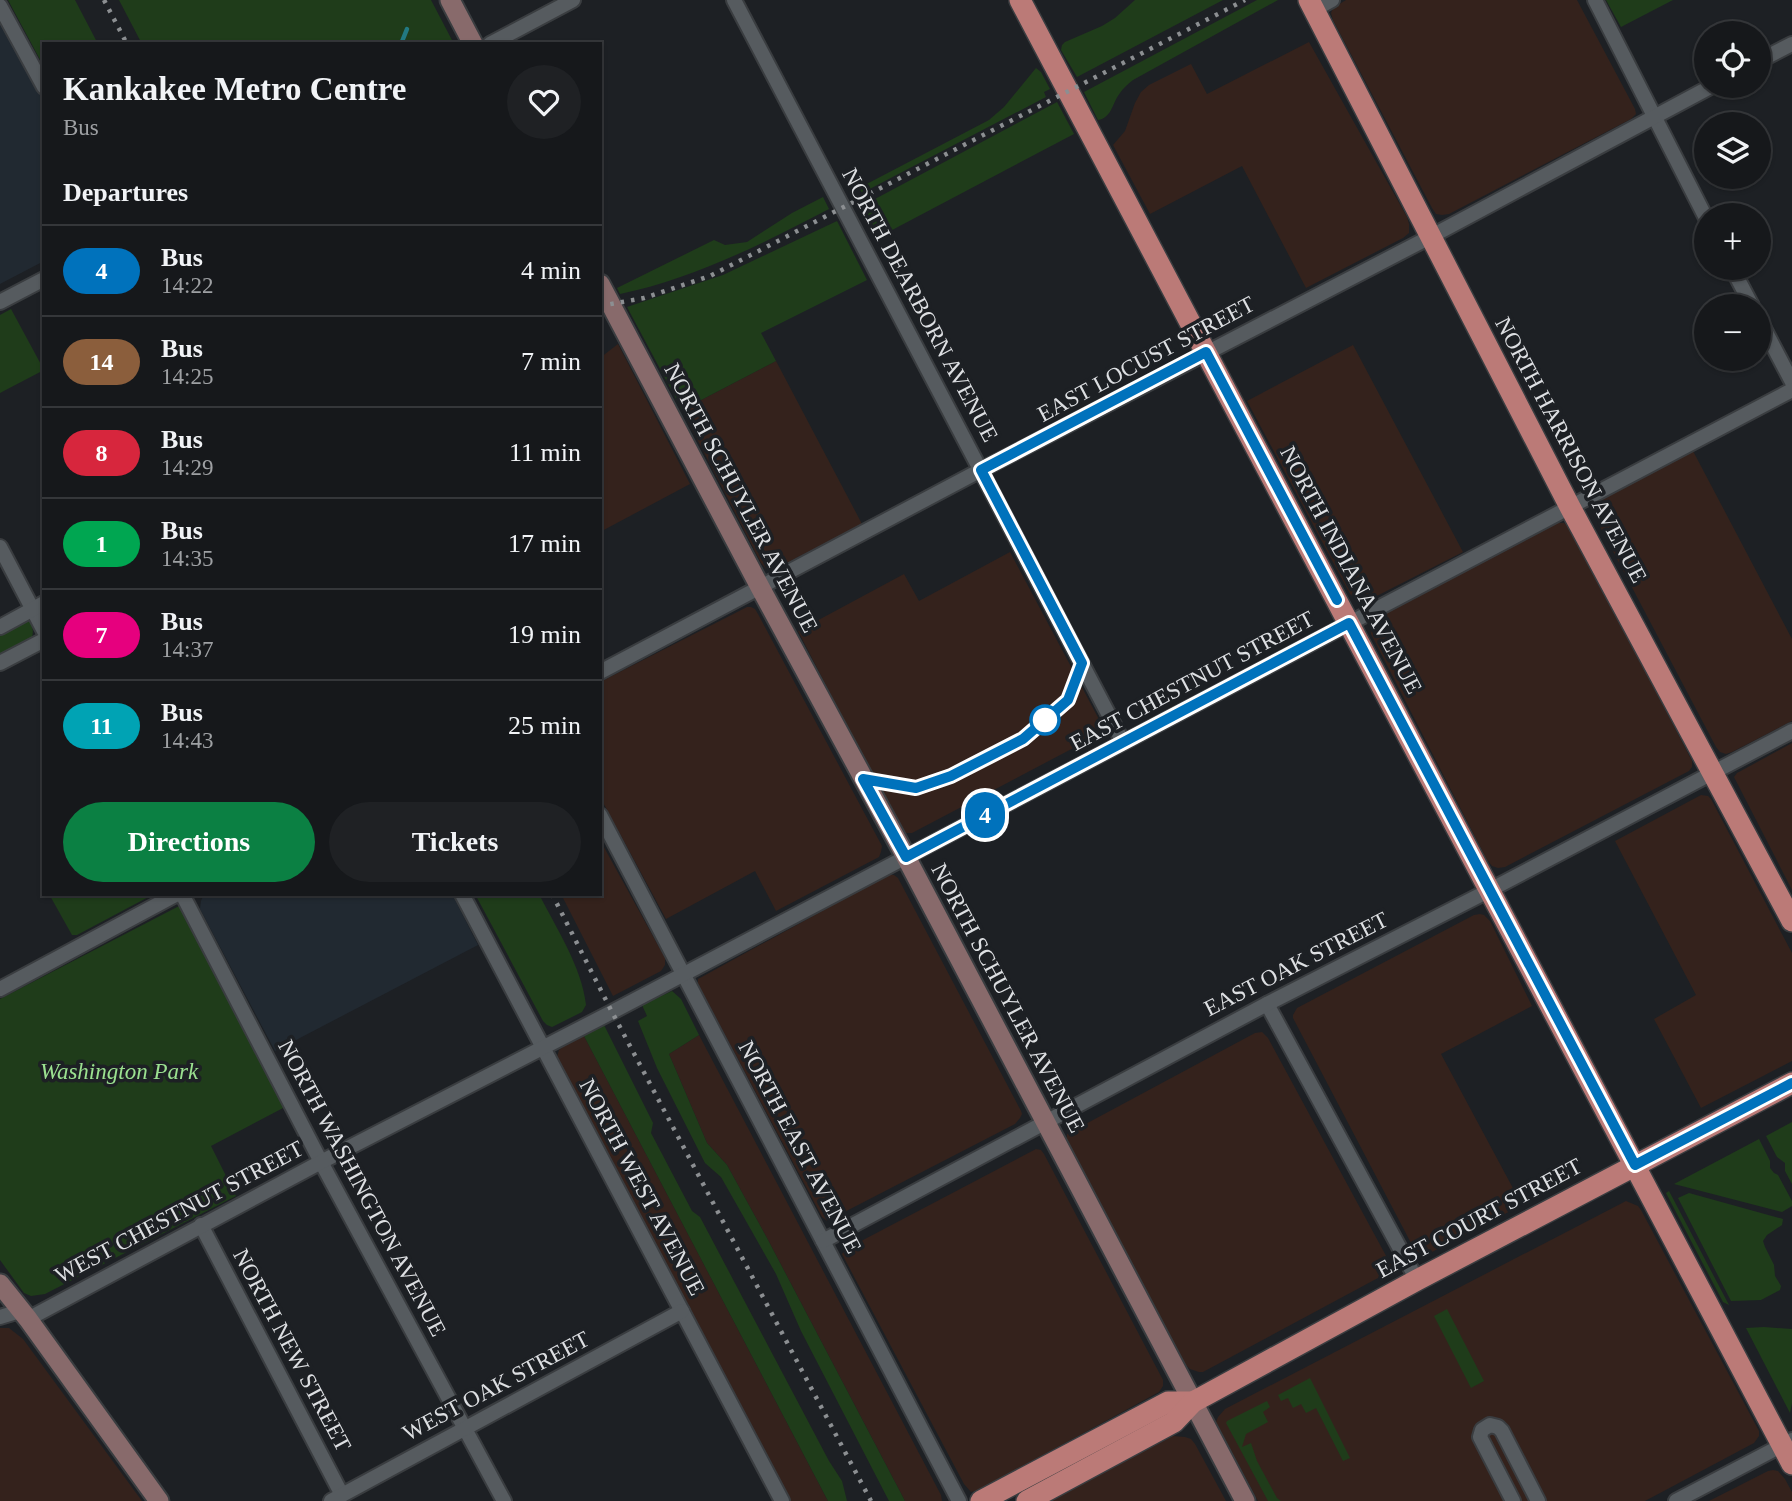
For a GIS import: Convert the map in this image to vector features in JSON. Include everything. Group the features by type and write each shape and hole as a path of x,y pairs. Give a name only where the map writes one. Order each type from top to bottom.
{"main road":[{"name":"NORTH INDIANA AVENUE","path":"1020,0 1635,1165 1789,1450"},
{"name":"NORTH HARRISON AVENUE","path":"1318,3 1430,237 1570,507 1792,921"},
{"name":"EAST COURT STREET","path":"1027,1501 1174,1422 1193,1402 1417,1280 1792,1083"},
{"name":"EAST COURT STREET","path":"981,1501 1168,1402 1193,1402"}],"street":[{"path":"450,0 472,42"},
{"path":"495,42 573,0"},
{"name":"NORTH DEARBORN AVENUE","path":"734,0 1123,742"},
{"path":"1595,0 1698,203"},
{"path":"0,6 42,83"},
{"path":"1771,55 1792,44"},
{"name":"EAST LOCUST STREET","path":"602,671 1206,352 1430,237 1694,95"},
{"path":"0,302 42,280"},
{"name":"NORTH SCHUYLER AVENUE","path":"602,288 1245,1501"},
{"path":"1771,341 1792,382"},
{"name":"EAST CHESTNUT STREET","path":"612,1012 1792,390"},
{"path":"0,547 38,606 0,627"},
{"path":"0,663 42,641"},
{"name":"EAST OAK STREET","path":"823,1241 1267,1004 1792,731"},
{"name":"NORTH EAST AVENUE","path":"602,819 959,1501"},
{"path":"0,989 176,896"},
{"name":"NORTH WASHINGTON AVENUE","path":"181,896 504,1501"},
{"name":"NORTH WEST AVENUE","path":"463,896 782,1501"},
{"path":"1267,1004 1417,1280"},
{"name":"WEST CHESTNUT STREET","path":"0,1317 24,1315 612,1012"},
{"name":"NORTH NEW STREET","path":"201,1226 337,1498"},
{"path":"0,1284 159,1501"},
{"name":"WEST OAK STREET","path":"337,1498 682,1311"},
{"path":"1513,1501 1480,1437 1482,1430 1490,1425 1499,1427 1502,1431 1538,1501"},
{"path":"1676,1501 1789,1450"}],"shaded area":[{"path":"1346,0 1577,0 1636,114 1449,214 1436,214 1333,20 1333,8"},
{"path":"0,17 42,94 42,262 0,284"},
{"path":"1309,42 1407,217 1409,233 1306,288 1242,166 1150,214 1113,145 1125,131 1141,92 1149,85 1191,64 1207,94"},
{"path":"618,344 690,484 602,531 602,356"},
{"path":"1353,345 1463,552 1360,603 1350,594 1247,401"},
{"path":"776,361 862,524 773,570 766,569 761,563 682,410"},
{"path":"1693,451 1792,639 1792,721 1726,754 1716,747 1595,513 1608,495"},
{"path":"1557,523 1564,523 1573,532 1692,761 1692,767 1689,771 1505,867 1498,868 1487,860 1371,634 1370,626 1380,614"},
{"path":"1010,552 1103,730 912,833 906,833 897,823 798,631 904,574 919,601"},
{"path":"747,607 755,609 882,846 879,857 776,911 755,871 666,919 602,801 602,681"},
{"path":"1792,743 1792,890 1734,777"},
{"path":"1701,795 1711,799 1792,953 1792,1061 1701,1108 1654,1019 1696,995 1615,841"},
{"path":"602,844 665,958 661,971 613,996 562,896 602,896"},
{"path":"888,875 898,878 1022,1114 1015,1124 827,1221 822,1217 698,984 698,979"},
{"path":"203,896 453,896 478,945 275,1051 200,909"},
{"path":"1480,914 1490,921 1532,1006 1441,1054 1522,1205 1432,1252 1422,1254 1416,1251 1411,1243 1293,1015 1297,1008"},
{"path":"1262,1032 1268,1038 1391,1265 1391,1271 1199,1372 1186,1365 1067,1144 1067,1134 1255,1033"},
{"path":"699,1035 942,1501 905,1501 727,1165 707,1143 669,1054"},
{"path":"584,1036 828,1501 787,1501 557,1057 564,1046"},
{"path":"1036,1149 1044,1154 1163,1380 1163,1386 1159,1392 971,1492 964,1484 842,1254 846,1249"},
{"path":"1626,1201 1641,1210 1759,1431 1754,1443 1645,1501 1258,1501 1216,1422 1225,1409"},
{"path":"0,1328 9,1328 23,1339 142,1501 0,1501"},
{"path":"1173,1436 1191,1439 1226,1501 1047,1501"},
{"path":"1768,1471 1778,1471 1785,1479 1792,1492 1792,1501 1709,1501"}],"green space":[{"path":"8,0 75,0 97,42 42,42 42,63"},
{"path":"119,0 431,0 453,42 141,42"},
{"path":"1135,0 1223,0 1077,77 1061,50 1062,45 1115,18"},
{"path":"1257,0 1278,0 1133,80 1121,91 1109,113 1098,120 1084,92"},
{"path":"1606,0 1673,0 1621,27"},
{"path":"1036,68 1050,89 1044,92 1046,97 862,193 859,188 989,120 1004,107"},
{"path":"1057,102 1074,134 877,238 860,207"},
{"path":"823,197 829,209 728,259 647,287 620,294 617,288 714,240 725,245 747,242"},
{"path":"837,221 867,280 761,333 776,361 682,410 627,307 723,275"},
{"path":"11,309 42,366 42,371 0,393 0,315"},
{"path":"27,618 33,629 30,641 0,657 0,631"},
{"path":"50,896 150,896 77,935 72,935"},
{"path":"476,896 540,896 579,976 586,1005 582,1012 552,1027 543,1021"},
{"name":"Washington Park","path":"181,905 285,1107 211,1146 236,1196 45,1294 31,1296 24,1293 0,1260 0,999"},
{"path":"672,991 681,999 699,1035 669,1054 707,1143 727,1165 905,1501 889,1501 801,1331 776,1274 721,1177 705,1163 657,1068 638,1021 647,1016 642,1005"},
{"path":"604,1025 653,1123 651,1133 692,1211 700,1217 842,1481 847,1501 828,1501 584,1036"},
{"path":"1792,1122 1792,1184 1785,1171 1785,1163 1777,1157 1766,1136"},
{"path":"1759,1139 1770,1161 1770,1168 1778,1175 1792,1201 1792,1206 1782,1212 1674,1184"},
{"path":"1669,1191 1729,1305 1723,1302 1666,1193"},
{"path":"1689,1193 1783,1219 1782,1225 1763,1241 1774,1265 1780,1290 1761,1300 1731,1301 1678,1198"},
{"path":"1447,1309 1484,1381 1471,1388 1434,1316"},
{"path":"1746,1328 1792,1329 1790,1413"},
{"path":"1310,1378 1350,1458 1343,1461 1316,1408 1306,1413 1301,1404 1293,1408 1288,1398 1281,1401 1278,1395"},
{"path":"1267,1401 1270,1407 1263,1412 1268,1422 1246,1434 1242,1447 1251,1443 1257,1461 1281,1501 1268,1501 1226,1423"}],"waterway":[{"path":"402,42 407,29"}],"railway":[{"path":"104,0 126,42"},
{"path":"602,306 644,298 710,276 1245,0"},
{"path":"553,896 871,1501"}],"bus line":[{"name":"4","path":"1337,600 1206,352 981,470 1082,663 1068,700 1023,739 951,776 916,788 863,779 906,857 1349,623 1635,1165 1792,1083"}]}
